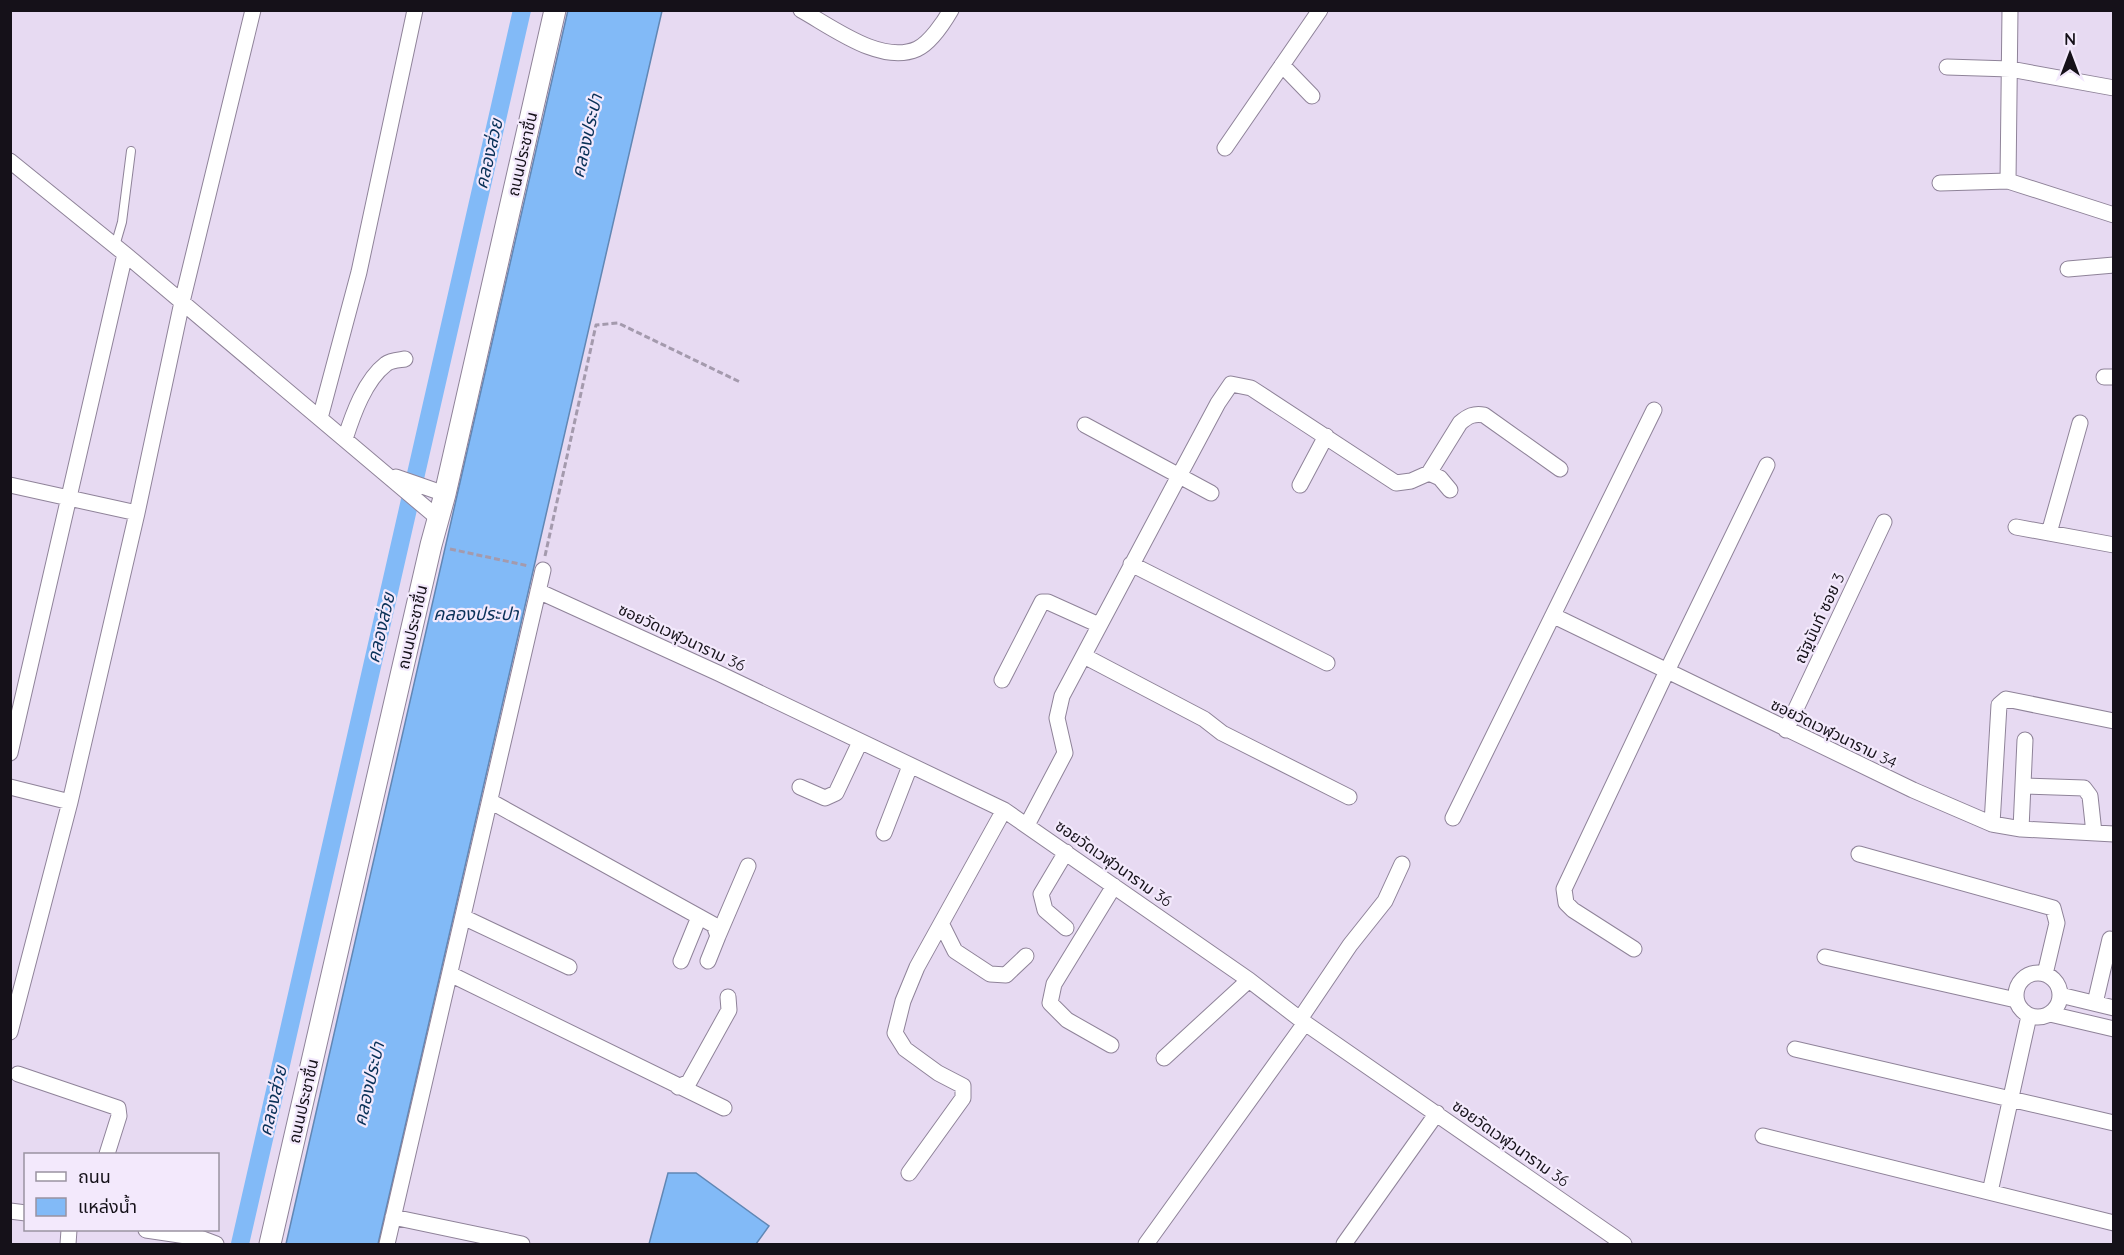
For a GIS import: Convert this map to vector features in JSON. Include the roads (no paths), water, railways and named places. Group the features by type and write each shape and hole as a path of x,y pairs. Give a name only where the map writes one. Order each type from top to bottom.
{"street":[{"path":"10,1032 70,802 137,513 182,302 253,10"},
{"path":"320,418 359,272 416,10"},
{"name":"ถนนประชาชื่น","path":"270,1245 555,10"},
{"path":"801,10 874,50 899,52 918,48 942,26 951,10"},
{"path":"1225,148 1320,10"},
{"path":"2008,181 2010,10"},
{"path":"1282,65 1312,96"},
{"path":"1947,67 2010,69 2114,88"},
{"path":"10,161 120,250 439,519"},
{"path":"1940,183 2008,181 2114,215"},
{"path":"10,753 70,498 120,250"},
{"path":"2068,269 2114,265"},
{"path":"345,439 354,410 371,382 387,362 405,359"},
{"path":"1028,825 1065,753 1057,718 1062,696 1218,403 1231,384 1251,388 1396,483 1411,481 1429,472 1460,423 1465,418 1477,414 1484,415 1560,469"},
{"path":"1454,818 1654,410"},
{"path":"2049,532 2080,423"},
{"path":"1085,425 1211,493"},
{"path":"1300,485 1326,436"},
{"path":"1634,949 1573,910 1566,903 1564,889 1767,465"},
{"path":"1429,472 1440,478 1450,490"},
{"path":"387,474 445,494"},
{"path":"10,485 137,513"},
{"name":"ณัฐนันท์ ซอย 3","path":"1786,730 1884,522"},
{"path":"2016,527 2114,544"},
{"path":"1131,564 1327,663"},
{"path":"387,1245 464,917 538,591 541,569"},
{"name":"ซอยวัดเวฬุวนาราม 36","path":"538,591 718,673 1004,810 1624,1245"},
{"path":"1002,680 1042,602 1048,602 1100,625"},
{"name":"ซอยวัดเวฬุวนาราม 34","path":"1554,616 1786,730 1913,790 1992,824 2021,829 2114,834"},
{"path":"1084,656 1204,719 1222,733 1349,797"},
{"path":"1992,824 1999,705 2006,699 2114,722"},
{"path":"2021,829 2025,740"},
{"path":"800,787 825,798 836,793 860,742"},
{"path":"884,833 910,766"},
{"path":"2023,786 2084,788 2090,796 2094,833"},
{"path":"10,787 70,802"},
{"path":"490,801 714,925 718,936"},
{"path":"909,1173 963,1098 963,1086 938,1073 905,1049 895,1033 903,1001 917,967 1004,810"},
{"path":"1066,852 1041,894 1045,910 1066,928"},
{"path":"1859,854 2053,908 2057,924 2045,974"},
{"path":"1146,1245 1302,1021 1350,945 1385,901 1402,864"},
{"path":"708,961 748,866"},
{"path":"1111,1045 1067,1020 1050,1003 1054,984 1114,886"},
{"path":"464,917 569,968"},
{"path":"681,961 699,917"},
{"path":"942,925 955,951 990,974 1006,975 1026,956"},
{"path":"2095,1003 2110,939"},
{"path":"1825,957 2016,1000"},
{"path":"2050,1014 2059,1002 2060,995 2055,981 2045,974 2034,973 2021,980 2015,993 2016,1000 2023,1012 2029,1016 2050,1014 2114,1029"},
{"path":"450,974 724,1108"},
{"path":"1164,1058 1249,980"},
{"path":"2060,995 2114,1008"},
{"path":"678,1087 689,1082 729,1010 728,998"},
{"path":"1990,1192 2029,1016"},
{"path":"1795,1049 2114,1123"},
{"path":"18,1074 118,1108 119,1116 108,1153"},
{"path":"1344,1245 1437,1113"},
{"path":"1763,1136 2114,1223"},
{"path":"393,1217 522,1245"},
{"path":"166,1231 200,1238 216,1245"}],"lane":[{"path":"120,250 131,151"}],"water":[{"name":"คลองประปา","path":"568,10 662,11 378,1244 286,1244"},
{"path":"668,1173 696,1173 769,1226 756,1244 649,1244"}],"waterway":[{"name":"คลองส่วย","path":"240,1244 522,10"}]}
